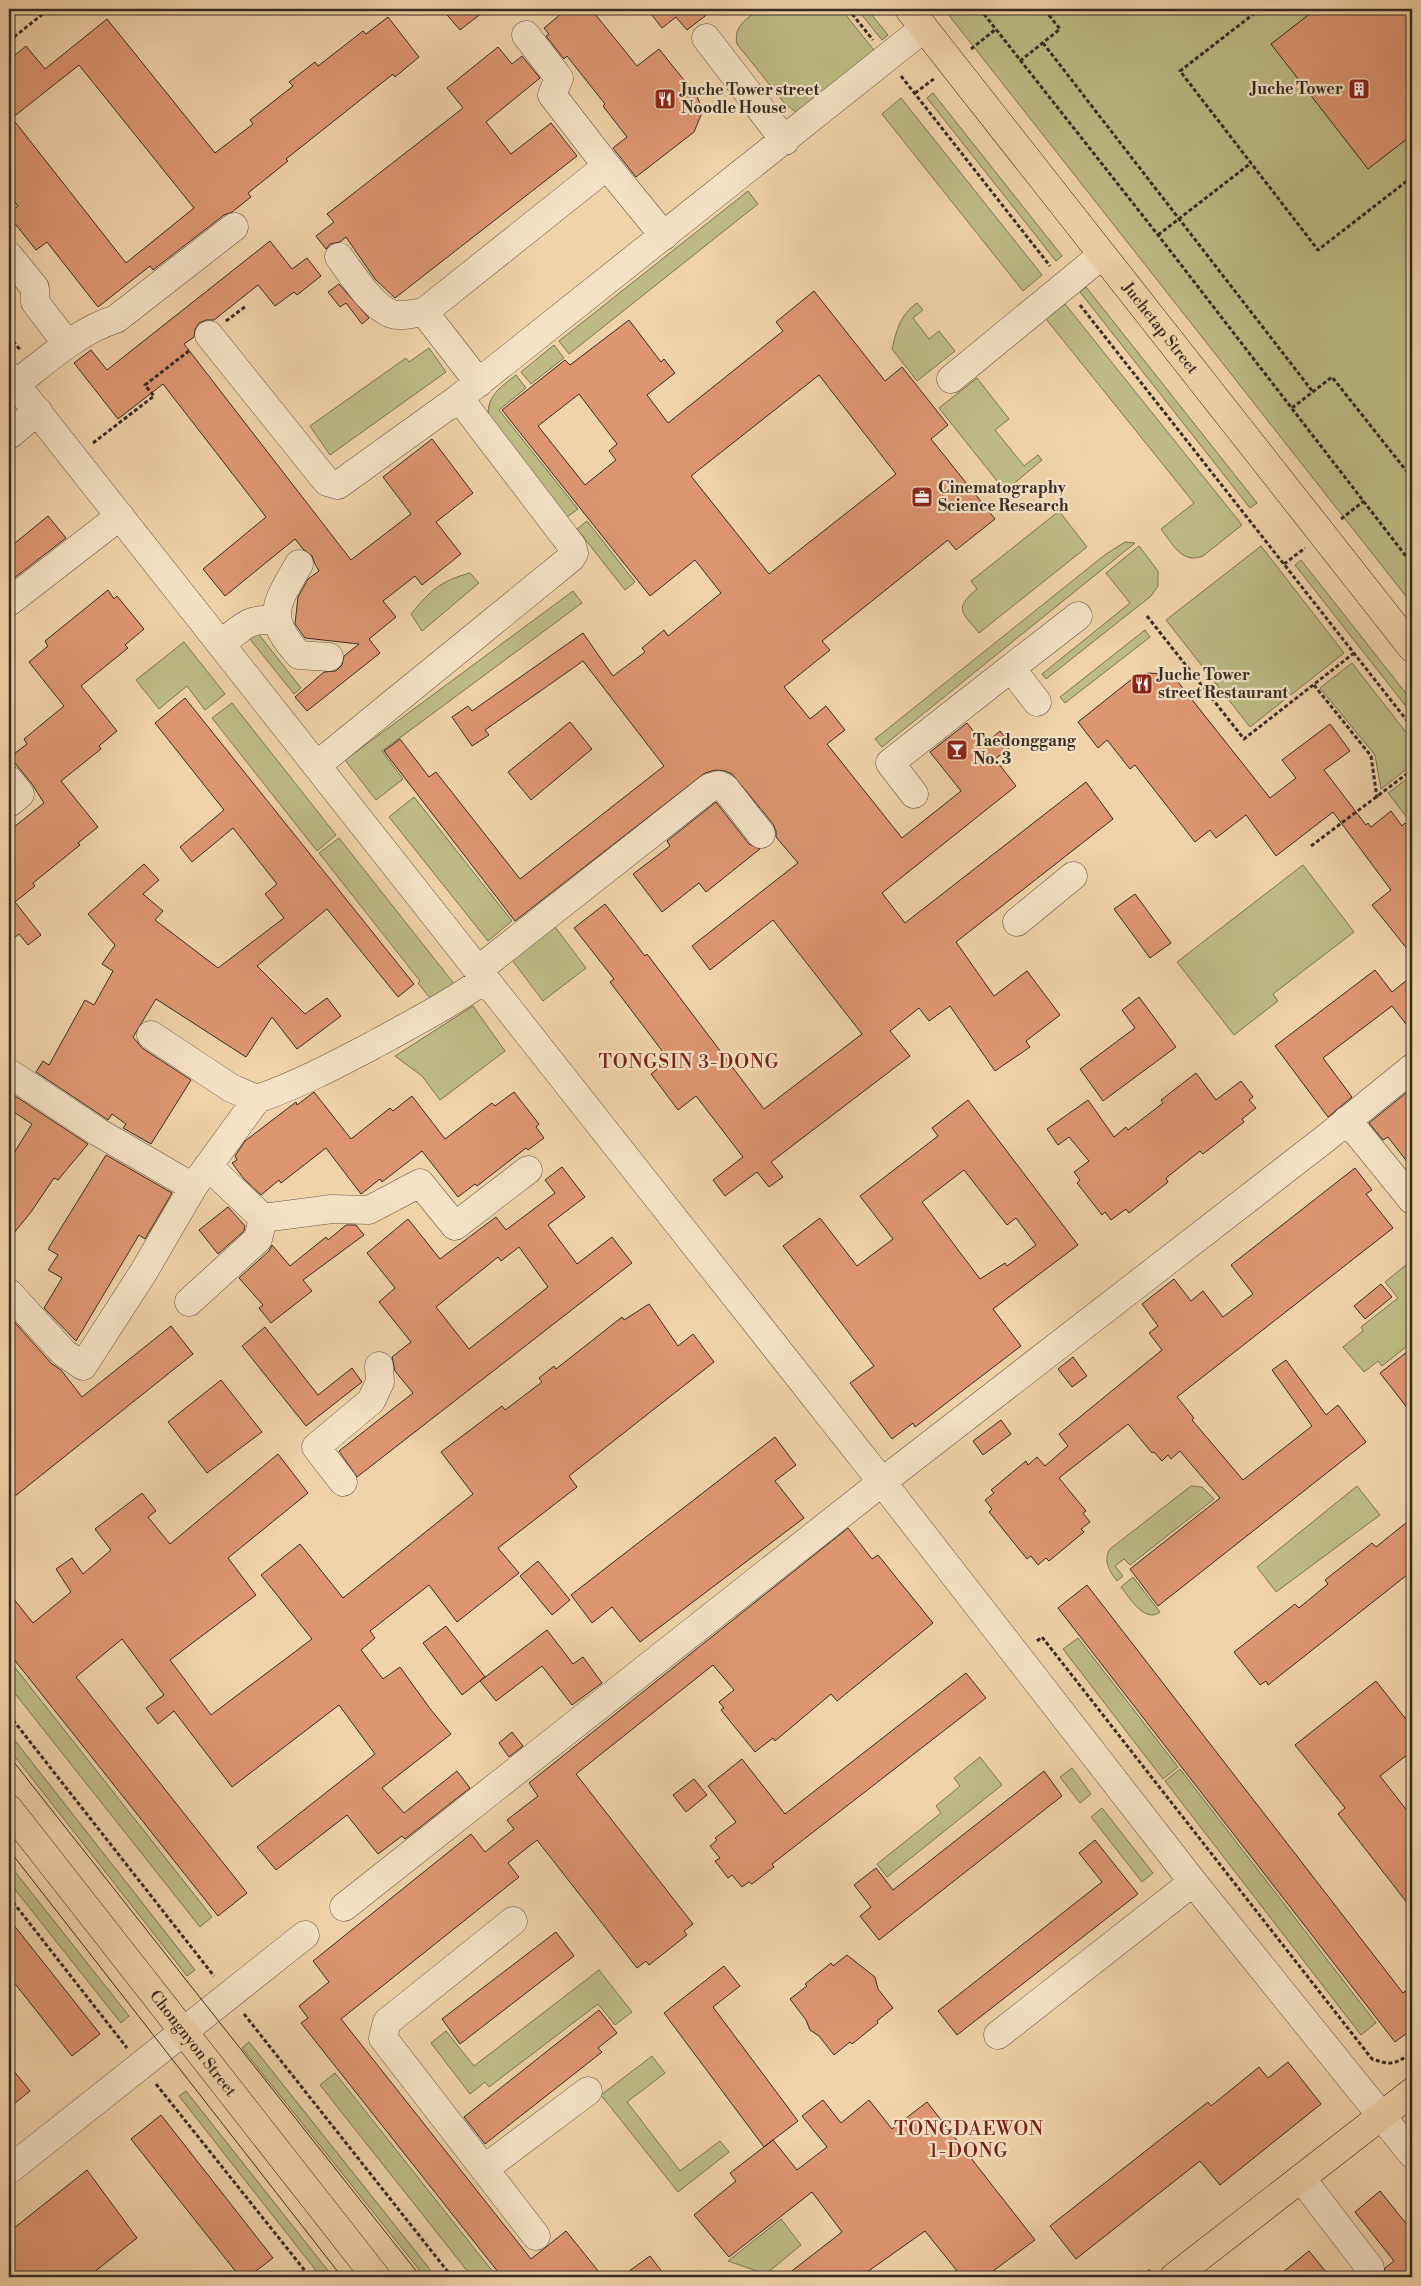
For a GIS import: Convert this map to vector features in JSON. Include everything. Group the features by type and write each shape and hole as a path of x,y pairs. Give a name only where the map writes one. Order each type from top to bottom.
{"main road":[{"name":"Juchetap Street","path":"917,18 1412,648"},
{"name":"Chongnyon Street","path":"9,1809 376,2277"},
{"path":"1166,2271 1302,2178 1412,2092"}],"street":[{"path":"208,335 328,482 338,485 469,390 887,58 917,18"},
{"path":"526,35 558,78 552,95 664,236"},
{"path":"706,38 785,140"},
{"path":"339,257 362,288 380,307 394,315 424,312 607,166"},
{"path":"234,226 116,319 97,325 12,380 882,1482 1193,1882 1412,2154"},
{"path":"951,379 1102,255"},
{"path":"9,256 35,288 34,302 67,344"},
{"path":"317,765 571,558 574,553 572,546 469,390 424,312"},
{"path":"9,435 38,411"},
{"path":"9,602 120,516"},
{"path":"221,644 262,621 279,598 298,564"},
{"path":"914,794 890,763 1078,616"},
{"path":"262,621 284,639 299,655 329,657"},
{"path":"1010,668 1037,702"},
{"path":"9,780 20,794 9,803"},
{"path":"11,1302 64,1353 83,1366 144,1273 201,1176 257,1099 284,1090 336,1065 459,998 482,974 709,788 719,786 725,788 761,834"},
{"path":"1017,922 1073,876"},
{"path":"151,1035 231,1088 257,1099"},
{"path":"344,1907 836,1518 1412,1068"},
{"path":"9,1073 98,1132 201,1176 262,1218 332,1209 369,1210 420,1183 455,1226 528,1170"},
{"path":"1347,1120 1412,1200"},
{"path":"189,1302 258,1239 262,1218"},
{"path":"343,1482 316,1447 371,1401 380,1382 379,1366"},
{"path":"998,2035 1193,1882"},
{"path":"513,1921 387,2022 383,2038 536,2236"},
{"path":"9,2170 305,1935"},
{"path":"484,2170 588,2091"},
{"path":"1302,2178 1370,2268"}],"path":[{"path":"9,42 49,9"},
{"path":"848,9 1412,727"},
{"path":"980,9 1158,235 1412,564"},
{"path":"1020,60 1060,29 1044,9"},
{"path":"1260,9 1180,71 1318,250 1412,177"},
{"path":"1043,43 1313,392"},
{"path":"1158,235 1251,163"},
{"path":"1408,181 1412,187"},
{"path":"92,444 154,396 145,385 246,306"},
{"path":"1412,315 1410,317 1412,320"},
{"path":"1292,408 1332,377 1412,478"},
{"path":"1147,616 1244,739 1354,653"},
{"path":"1314,685 1371,756 1376,798"},
{"path":"1311,846 1412,770"},
{"path":"1042,1637 1372,2059 1386,2064 1399,2062 1412,2052"},
{"path":"9,1897 140,2065 310,2277"},
{"path":"1142,2277 1166,2271"}],"shaded area":[{"path":"759,9 841,9 877,54 806,110 796,112 786,105 737,44 737,32 742,23"},
{"path":"857,9 867,9 888,35 882,40"},
{"path":"944,9 1412,9 1412,604"},
{"path":"933,93 1062,256 1056,261 927,98"},
{"path":"901,98 1042,275 1023,291 882,114"},
{"path":"748,191 758,204 569,354 559,341"},
{"path":"1086,287 1257,503 1250,508 1080,292"},
{"path":"917,303 923,310 913,318 929,339 939,331 955,351 917,381 892,349 903,318"},
{"path":"1065,304 1242,525 1203,556 1189,558 1183,555 1161,529 1194,503 1046,319"},
{"path":"554,345 564,358 531,384 521,372"},
{"path":"429,348 446,372 330,455 310,426 406,358 409,362"},
{"path":"516,375 526,388 499,410 578,509 567,517 488,417 488,409 492,397"},
{"path":"977,378 1009,419 995,430 1024,466 1038,455 1042,460 1005,491 939,408"},
{"path":"1059,511 1087,547 979,633 963,611 965,601 977,589 971,581"},
{"path":"587,521 635,582 625,590 577,529"},
{"path":"1125,542 1135,543 882,747 875,739 1106,554"},
{"path":"1139,546 1158,571 1158,586 1151,596 1046,679 1042,674 1130,603 1106,573"},
{"path":"1261,546 1344,653 1250,727 1166,620"},
{"path":"1301,560 1412,701 1412,714 1295,565"},
{"path":"470,573 479,583 422,631 411,614 424,599 443,583"},
{"path":"573,591 582,603 382,751 403,779 376,800 345,760"},
{"path":"1145,630 1150,637 1065,703 1060,697"},
{"path":"257,632 301,688 294,694 249,638"},
{"path":"184,642 225,694 205,710 187,686 159,709 136,680"},
{"path":"1352,663 1412,740 1412,765 1381,789 1375,755 1320,688"},
{"path":"232,703 336,835 317,851 212,718"},
{"path":"1412,775 1412,824 1388,793"},
{"path":"414,797 512,921 488,941 389,817"},
{"path":"339,838 455,985 433,1002 418,983 420,981 319,853"},
{"path":"1303,865 1354,932 1273,994 1278,1001 1234,1035 1177,962"},
{"path":"555,927 586,968 543,1001 512,960"},
{"path":"473,1006 505,1051 440,1100 422,1076 395,1056"},
{"path":"1412,1260 1412,1342 1382,1366 1378,1361 1364,1372 1343,1347 1363,1331 1361,1327 1398,1298 1385,1282"},
{"path":"1191,1486 1202,1487 1214,1499 1130,1565 1124,1559 1115,1566 1123,1576 1117,1581 1107,1561 1110,1549"},
{"path":"1357,1486 1380,1515 1276,1592 1257,1567"},
{"path":"1133,1577 1160,1612 1149,1615 1138,1608 1128,1597 1121,1587"},
{"path":"1078,1638 1178,1767 1163,1779 1063,1649"},
{"path":"9,1660 212,1917 200,1927 9,1686"},
{"path":"9,1733 195,1970 187,1976 9,1749"},
{"path":"980,1757 1002,1785 887,1877 877,1864 941,1813 936,1806 960,1786 954,1778"},
{"path":"1072,1768 1091,1794 1080,1803 1060,1777"},
{"path":"1180,1769 1376,2023 1361,2035 1165,1781"},
{"path":"1102,1808 1153,1873 1142,1882 1091,1817"},
{"path":"9,1864 129,2016 121,2023 9,1882"},
{"path":"599,1970 632,2012 615,2025 598,2004 489,2087 485,2082 470,2094 431,2043 446,2031 474,2066"},
{"path":"249,2042 436,2277 425,2277 242,2048"},
{"path":"652,2056 665,2073 627,2102 680,2171 720,2141 729,2152 678,2192 601,2095"},
{"path":"335,2073 497,2277 472,2277 320,2085"},
{"path":"186,2091 333,2277 321,2277 179,2096"},
{"path":"781,2219 801,2245 766,2274 728,2261"}],"building":[{"path":"442,9 487,9 460,30"},
{"path":"567,9 591,9 637,66 659,49 697,96 701,115 694,132 636,177 613,148 627,137 603,106 605,104 567,56 564,59 546,36 549,34 544,28"},
{"path":"647,9 714,9 687,30 676,17 662,28"},
{"name":"Juche Tower","path":"1316,9 1412,9 1412,135 1368,169 1271,44"},
{"path":"388,17 419,57 395,77 393,74 286,159 288,161 248,193 251,197 232,212 224,215 153,270 150,266 98,307 47,242 36,250 9,216 9,213 18,206 9,194 9,60 26,46 45,69 107,19 215,153 253,124 250,120 293,86 289,82 315,62 318,66 363,31 366,34","holes":["79,65 194,208 126,263 12,118"]},
{"path":"498,47 512,64 522,56 540,78 486,122 511,154 551,123 577,156 395,298 375,279 346,237 340,242 330,244 326,249 316,236 334,222 327,214 463,108 447,88"},
{"path":"270,241 292,269 307,258 321,276 297,295 294,292 275,306 258,285 214,320 206,320 199,323 195,329 194,337 184,344 351,560 411,514 383,477 432,439 473,493 436,522 461,554 422,585 415,576 383,601 396,617 369,639 380,653 307,711 295,697 324,672 336,671 342,665 344,656 359,644 305,638 295,624 298,597 308,579 319,571 312,556 295,539 225,596 203,569 266,517 163,384 118,419 74,363 91,350 107,370"},
{"path":"339,284 369,318 362,324 346,303 340,307 328,292"},
{"path":"814,291 885,381 902,367 948,425 931,439 995,519 956,550 948,540 822,641 830,650 784,687 810,719 826,706 845,730 827,744 902,838 961,791 930,752 967,723 984,745 1000,731 1012,746 995,759 1016,786 882,893 905,923 1086,782 1113,819 956,942 994,996 1027,971 1060,1015 1026,1041 1030,1047 995,1071 950,1006 929,1021 919,1008 890,1031 910,1056 771,1162 783,1177 769,1187 757,1172 725,1196 713,1180 743,1157 696,1096 678,1110 651,1074 669,1060 610,982 614,979 574,928 605,904 645,956 647,954 764,1109 862,1034 773,920 710,970 692,946 798,863 776,837 773,824 732,774 715,770 705,773 515,921 384,751 400,739 429,777 436,772 520,879 664,766 583,661 485,730 489,735 472,746 452,717 468,706 472,711 583,633 613,676 645,652 642,648 664,630 668,636 721,593 695,560 650,596 502,410 565,360 570,365 629,320 661,362 664,359 675,373 647,395 668,423 783,331 776,322","holes":["819,375 896,474 769,574 691,476","579,394 617,444 609,451 616,460 585,485 538,426"]},
{"path":"48,516 66,538 9,582 9,548"},
{"path":"108,590 114,599 117,596 144,629 125,645 128,648 81,686 117,731 99,746 101,749 61,781 98,827 78,843 80,845 33,883 35,886 15,902 41,935 28,945 19,934 9,942 9,831 44,803 32,784 10,757 27,744 24,739 64,706 29,662 48,646 45,641"},
{"path":"1148,673 1164,674 1178,682 1270,798 1296,778 1282,760 1330,724 1350,751 1324,770 1366,825 1368,823 1371,827 1391,811 1402,826 1405,823 1412,832 1412,955 1372,905 1391,890 1333,812 1276,856 1246,815 1216,838 1210,830 1195,842 1135,765 1130,769 1107,740 1098,748 1078,722 1132,679"},
{"path":"185,698 414,984 398,997 327,909 257,966 305,1014 327,998 341,1016 297,1049 272,1017 246,1057 156,999 133,1037 142,1048 191,1080 151,1144 123,1128 126,1124 112,1114 108,1120 36,1072 43,1061 49,1065 85,1000 94,1005 113,971 102,964 115,945 88,914 144,864 159,880 143,894 163,911 155,920 218,968 284,918 265,894 277,884 233,828 192,862 180,847 224,810 155,723"},
{"path":"570,722 592,749 531,800 508,772"},
{"path":"716,802 749,844 760,849 706,892 699,883 662,912 633,874 670,846 667,841"},
{"path":"1135,894 1171,943 1150,958 1114,909"},
{"path":"1375,970 1392,992 1412,976 1412,1032 1392,1006 1323,1058 1352,1097 1328,1117 1275,1046"},
{"path":"1139,997 1176,1047 1103,1101 1080,1069 1135,1028 1122,1010"},
{"path":"1196,1073 1216,1100 1241,1081 1253,1097 1249,1100 1256,1108 1242,1119 1244,1122 1203,1154 1200,1151 1166,1178 1168,1182 1129,1213 1126,1209 1111,1220 1105,1212 1102,1215 1077,1183 1080,1180 1074,1172 1089,1161 1069,1137 1058,1145 1047,1129 1088,1100 1114,1137 1126,1127 1128,1130 1163,1103 1161,1100"},
{"path":"1412,1088 1412,1168 1388,1137 1383,1140 1369,1123"},
{"path":"9,1092 88,1144 58,1180 54,1178 31,1212 9,1239 9,1161 32,1124 9,1109"},
{"path":"314,1092 351,1139 390,1108 393,1111 412,1096 445,1139 492,1103 495,1106 514,1092 539,1124 536,1127 544,1138 528,1150 526,1148 477,1186 475,1184 458,1197 422,1151 382,1182 380,1179 361,1194 326,1148 281,1183 279,1180 261,1195 244,1179 232,1163 237,1160 235,1156 245,1141 296,1102 297,1105"},
{"path":"968,1100 1078,1245 993,1309 1021,1346 915,1427 913,1423 892,1439 850,1383 874,1366 783,1246 820,1218 857,1266 893,1239 860,1196 938,1136 932,1128","holes":["964,1170 1007,1225 1016,1218 1036,1245 1007,1266 1005,1263 980,1279 922,1202"]},
{"path":"106,1155 172,1193 145,1239 139,1235 76,1341 44,1308 62,1278 48,1270 58,1255 48,1249"},
{"path":"562,1167 585,1197 548,1225 577,1264 612,1237 632,1263 357,1477 339,1451 413,1393 395,1371 392,1357 411,1342 379,1302 395,1288 367,1253 408,1219 440,1259 496,1217 506,1230 555,1193 545,1180","holes":["519,1247 548,1287 469,1349 436,1307 498,1257 501,1261"]},
{"path":"1355,1168 1372,1190 1366,1194 1393,1228 1177,1397 1194,1418 1192,1420 1243,1480 1312,1426 1272,1370 1286,1360 1326,1415 1338,1405 1366,1442 1158,1606 1130,1569 1220,1498 1180,1451 1171,1459 1168,1455 1162,1461 1154,1452 1152,1453 1128,1424 1059,1478 1086,1511 1083,1513 1090,1522 1081,1529 1084,1532 1049,1561 1046,1558 1038,1565 1031,1556 1027,1559 989,1512 992,1509 985,1500 994,1493 991,1490 1026,1461 1028,1465 1037,1457 1045,1466 1068,1446 1059,1434 1162,1350 1149,1333 1158,1326 1142,1304 1174,1279 1191,1301 1203,1291 1223,1317 1253,1294 1231,1265"},
{"path":"228,1207 245,1226 244,1231 218,1254 199,1230"},
{"path":"346,1225 356,1225 364,1235 303,1280 312,1291 271,1323 259,1308 263,1305 239,1278 269,1251 272,1245 290,1266 326,1237 328,1240"},
{"path":"1381,1284 1392,1297 1365,1319 1354,1306"},
{"path":"649,1304 678,1346 693,1334 714,1362 569,1476 577,1487 498,1548 519,1573 457,1622 429,1585 370,1631 375,1638 361,1650 383,1679 400,1667 451,1734 382,1788 404,1813 457,1771 470,1788 405,1839 402,1836 378,1854 347,1815 276,1870 257,1847 375,1754 339,1705 232,1787 174,1711 158,1724 146,1708 164,1695 122,1639 76,1677 247,1893 218,1916 9,1653 9,1593 33,1623 71,1592 56,1569 72,1558 83,1574 111,1550 95,1529 142,1493 156,1511 148,1517 170,1544 278,1454 308,1493 228,1558 256,1595 170,1660 211,1715 312,1639 261,1575 300,1544 343,1598 473,1494 441,1452 502,1406 505,1410 542,1382 539,1378 554,1366 556,1369 622,1317 624,1320"},
{"path":"9,1316 52,1364 61,1370 82,1397 171,1326 193,1354 9,1501"},
{"path":"265,1327 318,1395 352,1368 362,1382 306,1426 242,1346"},
{"path":"1412,1348 1412,1414 1380,1373"},
{"path":"1073,1357 1087,1376 1072,1387 1058,1369"},
{"path":"221,1380 262,1432 207,1473 168,1422"},
{"path":"1001,1420 1011,1434 983,1455 973,1441"},
{"path":"775,1437 796,1465 775,1481 804,1518 640,1642 612,1607 592,1623 571,1595"},
{"path":"1412,1518 1412,1571 1268,1685 1266,1681 1260,1685 1234,1652 1295,1604 1299,1608 1328,1584 1325,1580 1372,1543 1376,1547"},
{"path":"848,1528 872,1559 878,1555 933,1623 837,1701 831,1694 775,1741 773,1738 755,1752 721,1710 724,1708 719,1702 734,1690 713,1665 576,1774 693,1924 684,1931 687,1935 649,1965 646,1961 637,1968 537,1840 508,1863 519,1877 341,2019 531,2259 566,2231 603,2277 502,2277 301,2023 308,2018 299,2006 329,1982 313,1961 471,1834 485,1852 514,1829 507,1820 538,1796 529,1783"},
{"path":"538,1561 570,1600 552,1615 520,1576"},
{"path":"1087,1585 1403,1993 1412,1986 1412,2029 1395,2042 1058,1608"},
{"path":"446,1626 485,1677 462,1695 423,1643"},
{"path":"547,1630 573,1664 583,1657 602,1683 572,1705 542,1666 496,1701 480,1681"},
{"path":"966,1673 986,1698 772,1864 774,1867 752,1884 749,1882 742,1887 732,1875 728,1878 715,1861 720,1858 710,1846 717,1840 715,1838 736,1822 708,1786 742,1759 785,1814"},
{"path":"1376,1681 1412,1727 1412,1751 1380,1776 1412,1817 1412,1909 1338,1814 1345,1808 1295,1745"},
{"path":"512,1732 523,1746 509,1757 499,1743"},
{"path":"1044,1771 1062,1796 879,1940 860,1916 871,1907 854,1885 876,1868 893,1890"},
{"path":"694,1779 707,1795 686,1812 673,1795"},
{"path":"1095,1840 1138,1894 957,2035 938,2011 1102,1882 1079,1853"},
{"path":"9,1919 100,2034 72,2056 9,1976"},
{"path":"556,1932 574,1956 460,2044 442,2019"},
{"path":"847,1955 875,1977 878,1989 893,2008 852,2044 850,2042 834,2055 819,2036 810,2030 806,2020 790,1999 831,1963 833,1966"},
{"path":"724,1966 740,1986 713,2007 798,2121 773,2140 797,2170 827,2147 802,2116 823,2100 841,2123 869,2100 892,2129 927,2102 1035,2240 985,2277 962,2277 925,2231 860,2277 784,2277 842,2232 812,2192 729,2257 694,2215 736,2181 730,2173 764,2147 664,2013"},
{"path":"599,2010 617,2033 598,2048 602,2052 485,2144 464,2117"},
{"path":"1288,2062 1321,2104 1220,2185 1200,2161 1076,2259 1050,2226 1208,2102 1211,2106 1259,2067 1268,2078"},
{"path":"9,2065 30,2091 9,2108"},
{"path":"161,2115 273,2258 248,2277 240,2277 131,2139"},
{"path":"87,2170 137,2238 88,2277 9,2277 9,2232"},
{"path":"1380,2191 1412,2231 1412,2277 1382,2277 1385,2268 1394,2261 1355,2212"},
{"path":"1309,2251 1330,2277 1277,2277"},
{"path":"650,2256 666,2277 621,2277"}],"tram line":[{"path":"9,1756 421,2277"},
{"path":"9,1850 342,2277"}],"place":[{"name":"Juche Tower","path":"1359,89"},
{"name":"Juche Tower street Noodle House","path":"665,99"},
{"name":"Cinematography Science Research","path":"922,497"},
{"name":"Juche Tower street Restaurant","path":"1142,684"},
{"name":"Taedonggang No. 3","path":"957,750"}],"district":[{"name":"TONGSIN 3-DONG","path":"689,1062"},
{"name":"TONGDAEWON 1-DONG","path":"969,2140"}]}
